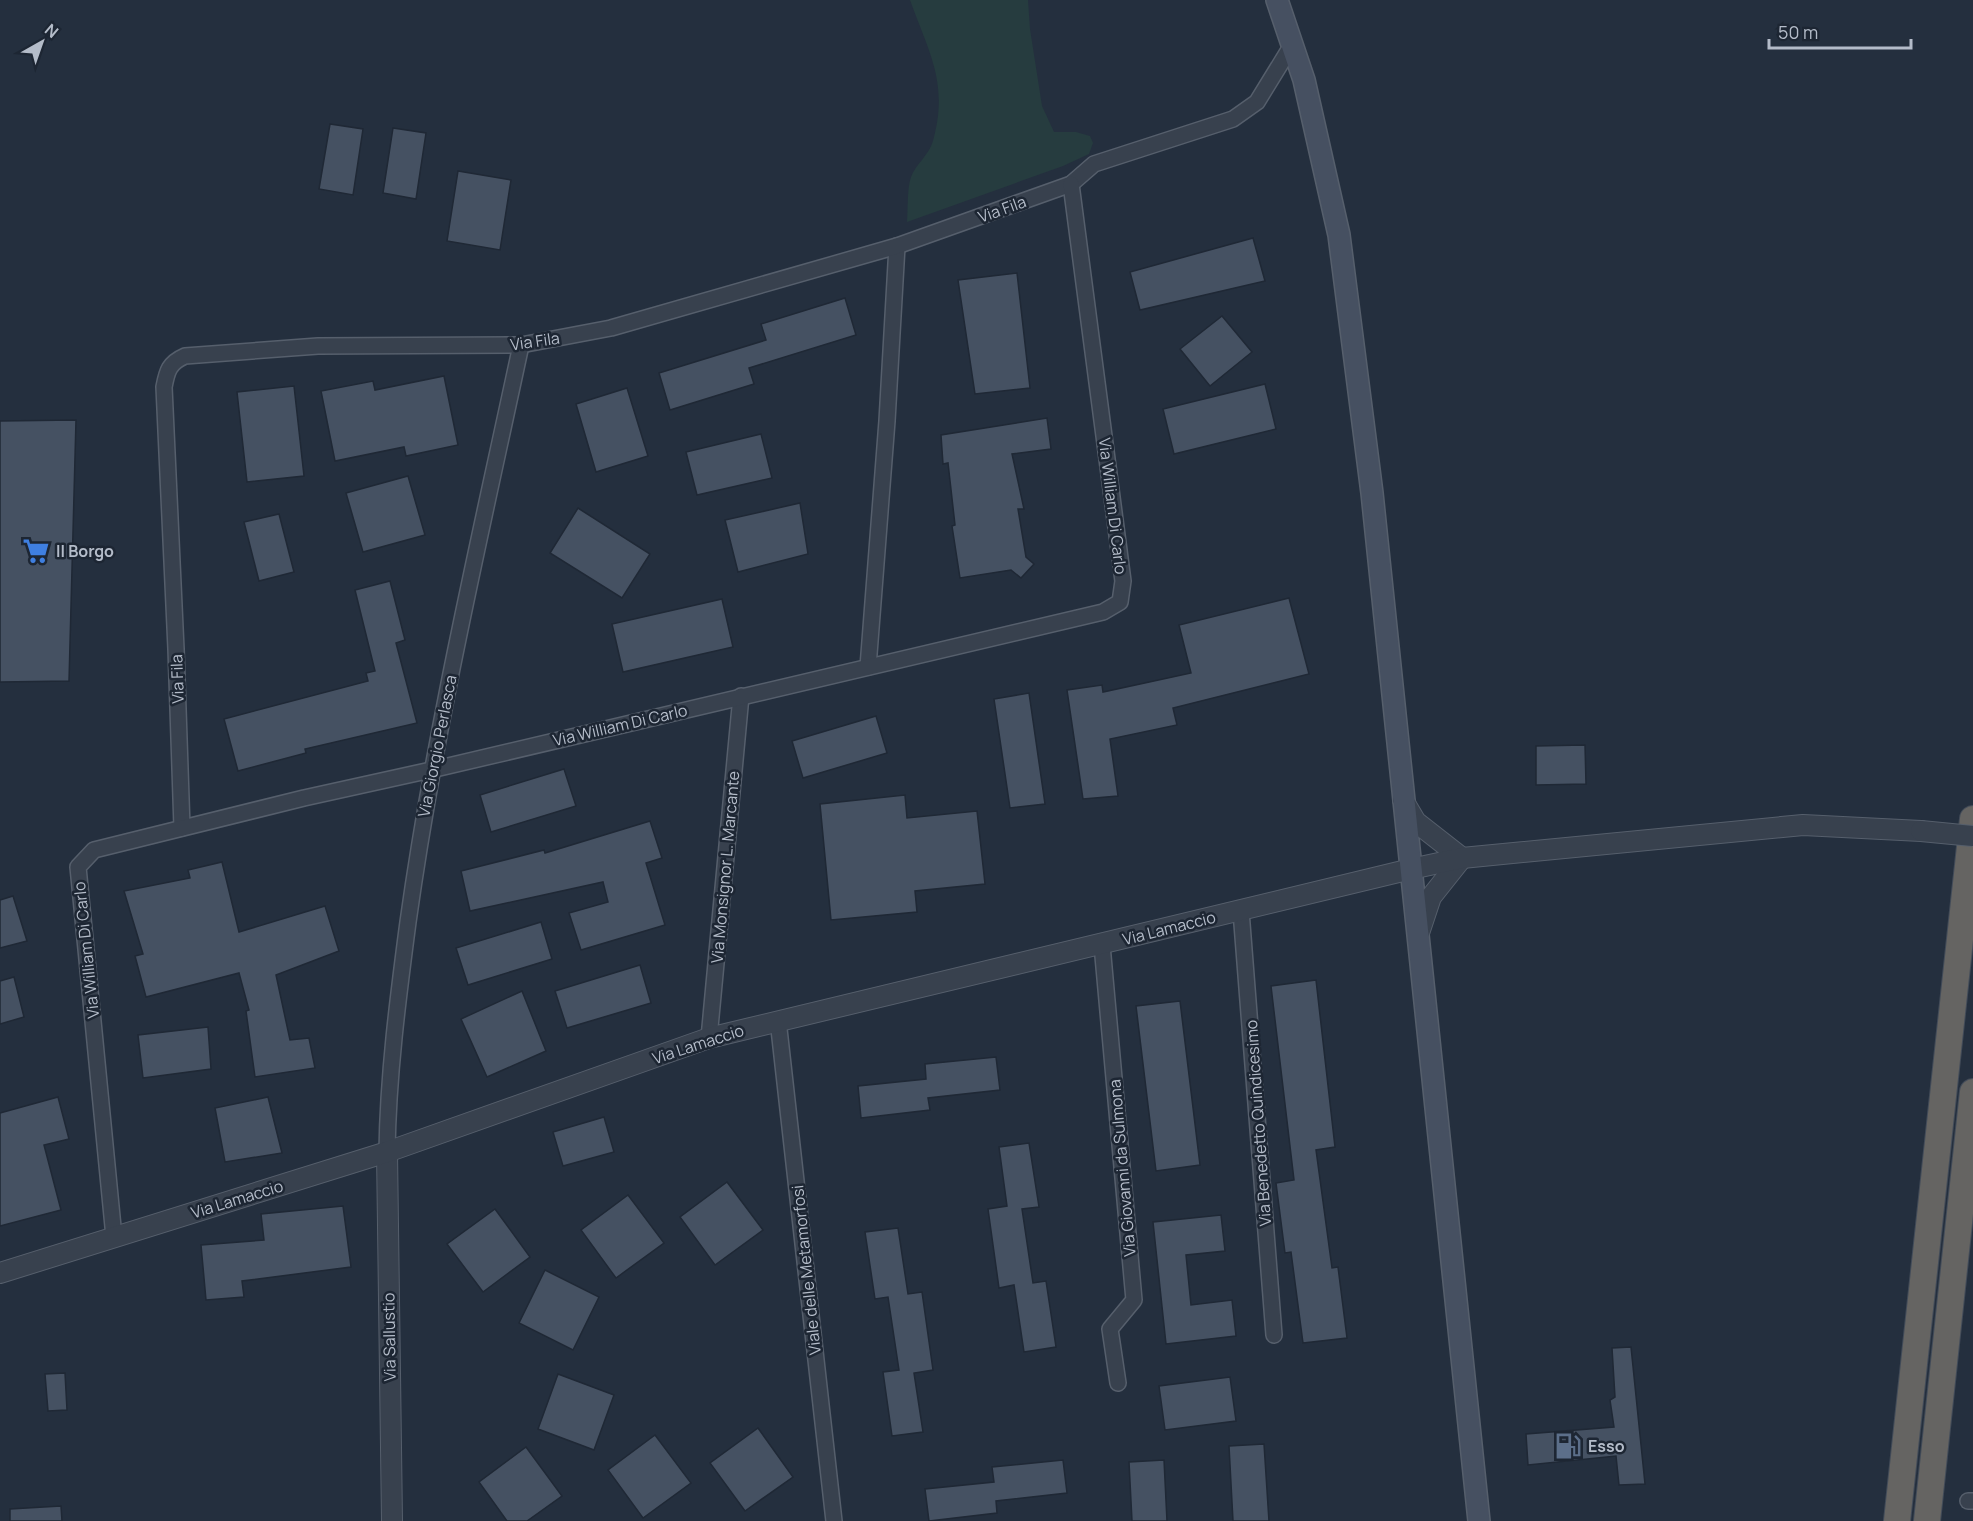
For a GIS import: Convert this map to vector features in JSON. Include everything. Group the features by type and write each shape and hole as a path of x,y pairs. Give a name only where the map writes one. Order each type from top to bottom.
{"highway":[{"path":"1897,1521 1973,819"},
{"path":"1927,1521 1973,1092"}],"main road":[{"path":"1277,0 1304,80 1339,235 1372,493 1479,1521"}],"street":[{"name":"Via Fila","path":"182,828 164,387 166,372 173,361 185,356 318,346 521,345 611,328 897,246 1071,184 1094,164 1233,119 1257,102 1292,45"},
{"name":"Via William Di Carlo","path":"114,1238 78,867 94,850 304,798 1102,612 1120,602 1123,581 1071,184"},
{"path":"868,667 886,433 897,246"},
{"name":"Via Giorgio Perlasca","path":"387,1152 387,1105 402,968 431,770 521,345"},
{"name":"Via Monsignor L. Marcante","path":"709,1038 741,696"},
{"path":"1403,800 1416,822 1462,858 1431,897 1418,938"},
{"name":"Via Lamaccio","path":"0,1273 387,1152 709,1038 1411,869 1462,858 1803,825 1973,836"},
{"name":"Via Benedetto Quindicesimo","path":"1241,911 1274,1335"},
{"name":"Via Giovanni da Sulmona","path":"1102,945 1134,1300 1110,1329 1118,1383"},
{"name":"Viale delle Metamorfosi","path":"778,1020 834,1521"},
{"name":"Via Sallustio","path":"387,1152 392,1521"}],"green space":[{"path":"910,0 1028,0 1030,29 1042,106 1054,132 1076,132 1090,136 1093,143 1089,154 1063,166 907,222 910,182 913,172 929,151 933,141 939,102 935,69"}],"building":[{"path":"330,124 363,129 353,195 319,189"},
{"path":"393,128 426,133 416,199 383,193"},
{"path":"458,171 511,180 500,250 447,241"},
{"path":"1253,238 1265,281 1140,310 1130,272"},
{"path":"1017,273 1030,388 975,394 958,280"},
{"path":"845,298 856,335 749,368 754,384 670,410 659,373 766,340 761,324"},
{"path":"1222,316 1252,352 1210,386 1180,349"},
{"path":"444,376 458,445 406,456 404,447 335,461 321,391 373,381 375,390"},
{"path":"1265,384 1276,429 1174,454 1163,409"},
{"path":"294,386 304,476 247,482 237,392"},
{"path":"627,388 648,456 596,472 576,404"},
{"path":"1047,418 1051,449 1012,454 1024,509 1018,509 1026,557 1034,564 1021,578 1011,570 960,578 952,526 955,525 948,463 943,464 941,435"},
{"name":"Il Borgo","path":"76,420 69,681 0,682 0,421"},
{"path":"761,434 772,478 697,495 686,452"},
{"path":"408,476 425,535 363,552 346,493"},
{"path":"800,503 808,554 738,572 725,520"},
{"path":"578,508 650,554 622,598 550,553"},
{"path":"279,514 294,572 259,581 244,522"},
{"path":"390,581 405,640 396,643 417,723 305,749 306,753 238,771 224,719 368,681 366,673 375,671 355,590"},
{"path":"1289,598 1309,674 1173,708 1177,725 1110,739 1118,796 1083,799 1067,690 1102,685 1103,692 1191,673 1179,625"},
{"path":"722,599 733,647 623,672 612,624"},
{"path":"1029,693 1045,804 1010,808 994,699"},
{"path":"876,716 887,753 803,778 792,741"},
{"path":"1585,745 1586,784 1536,785 1536,746"},
{"path":"564,769 576,806 491,832 480,795"},
{"path":"905,795 907,818 977,811 985,884 915,891 917,912 831,920 820,804"},
{"path":"650,821 662,858 646,863 665,925 581,950 569,913 608,902 603,882 470,911 461,871 544,850 545,853"},
{"path":"222,862 239,932 325,906 339,951 276,975 290,1040 309,1038 315,1068 255,1077 246,1011 249,1010 239,973 146,997 135,956 143,954 124,891 190,878 188,870"},
{"path":"13,896 27,941 0,948 0,900"},
{"path":"541,922 552,959 468,985 456,948"},
{"path":"640,965 651,1003 567,1028 555,991"},
{"path":"14,977 24,1017 0,1024 0,981"},
{"path":"1316,980 1335,1147 1316,1150 1332,1268 1338,1267 1347,1338 1303,1343 1291,1252 1285,1253 1276,1183 1294,1180 1271,986"},
{"path":"522,991 546,1051 487,1077 461,1019"},
{"path":"1180,1001 1200,1165 1156,1171 1136,1006"},
{"path":"208,1027 211,1069 143,1078 138,1035"},
{"path":"996,1057 1000,1090 928,1098 930,1110 861,1118 858,1086 926,1079 925,1064"},
{"path":"58,1097 69,1139 44,1145 61,1210 0,1226 0,1113"},
{"path":"268,1097 282,1153 225,1162 215,1108"},
{"path":"604,1117 614,1152 563,1166 553,1132"},
{"path":"1029,1143 1039,1207 1022,1209 1033,1283 1046,1281 1056,1347 1024,1352 1014,1285 999,1288 988,1209 1007,1206 999,1147"},
{"path":"727,1182 763,1230 715,1265 680,1217"},
{"path":"628,1195 664,1243 616,1278 581,1230"},
{"path":"343,1206 351,1267 242,1281 244,1297 206,1300 201,1245 264,1240 261,1214"},
{"path":"495,1209 530,1257 483,1292 447,1244"},
{"path":"1221,1215 1225,1251 1186,1255 1191,1305 1232,1300 1236,1336 1166,1344 1153,1222"},
{"path":"898,1228 908,1294 922,1292 933,1370 914,1373 923,1432 892,1436 883,1372 899,1370 888,1297 875,1299 865,1232"},
{"path":"545,1270 599,1297 573,1350 519,1323"},
{"path":"1631,1347 1645,1484 1619,1485 1616,1456 1528,1465 1526,1434 1614,1427 1610,1400 1615,1397 1612,1348"},
{"path":"65,1373 67,1410 48,1411 45,1374"},
{"path":"558,1374 614,1395 594,1450 538,1429"},
{"path":"1230,1377 1236,1421 1165,1430 1159,1386"},
{"path":"758,1428 793,1477 745,1511 710,1463"},
{"path":"655,1435 691,1483 643,1518 608,1470"},
{"path":"1264,1444 1269,1521 1233,1521 1229,1446"},
{"path":"526,1447 562,1496 527,1521 507,1521 479,1482"},
{"path":"1063,1460 1067,1493 996,1501 997,1513 929,1521 925,1489 994,1482 992,1467"},
{"path":"1164,1460 1167,1521 1132,1521 1129,1462"},
{"path":"61,1506 62,1521 10,1521 10,1509"}],"place":[{"name":"Il Borgo","path":"36,551"},
{"name":"Esso","path":"1568,1446"}]}
